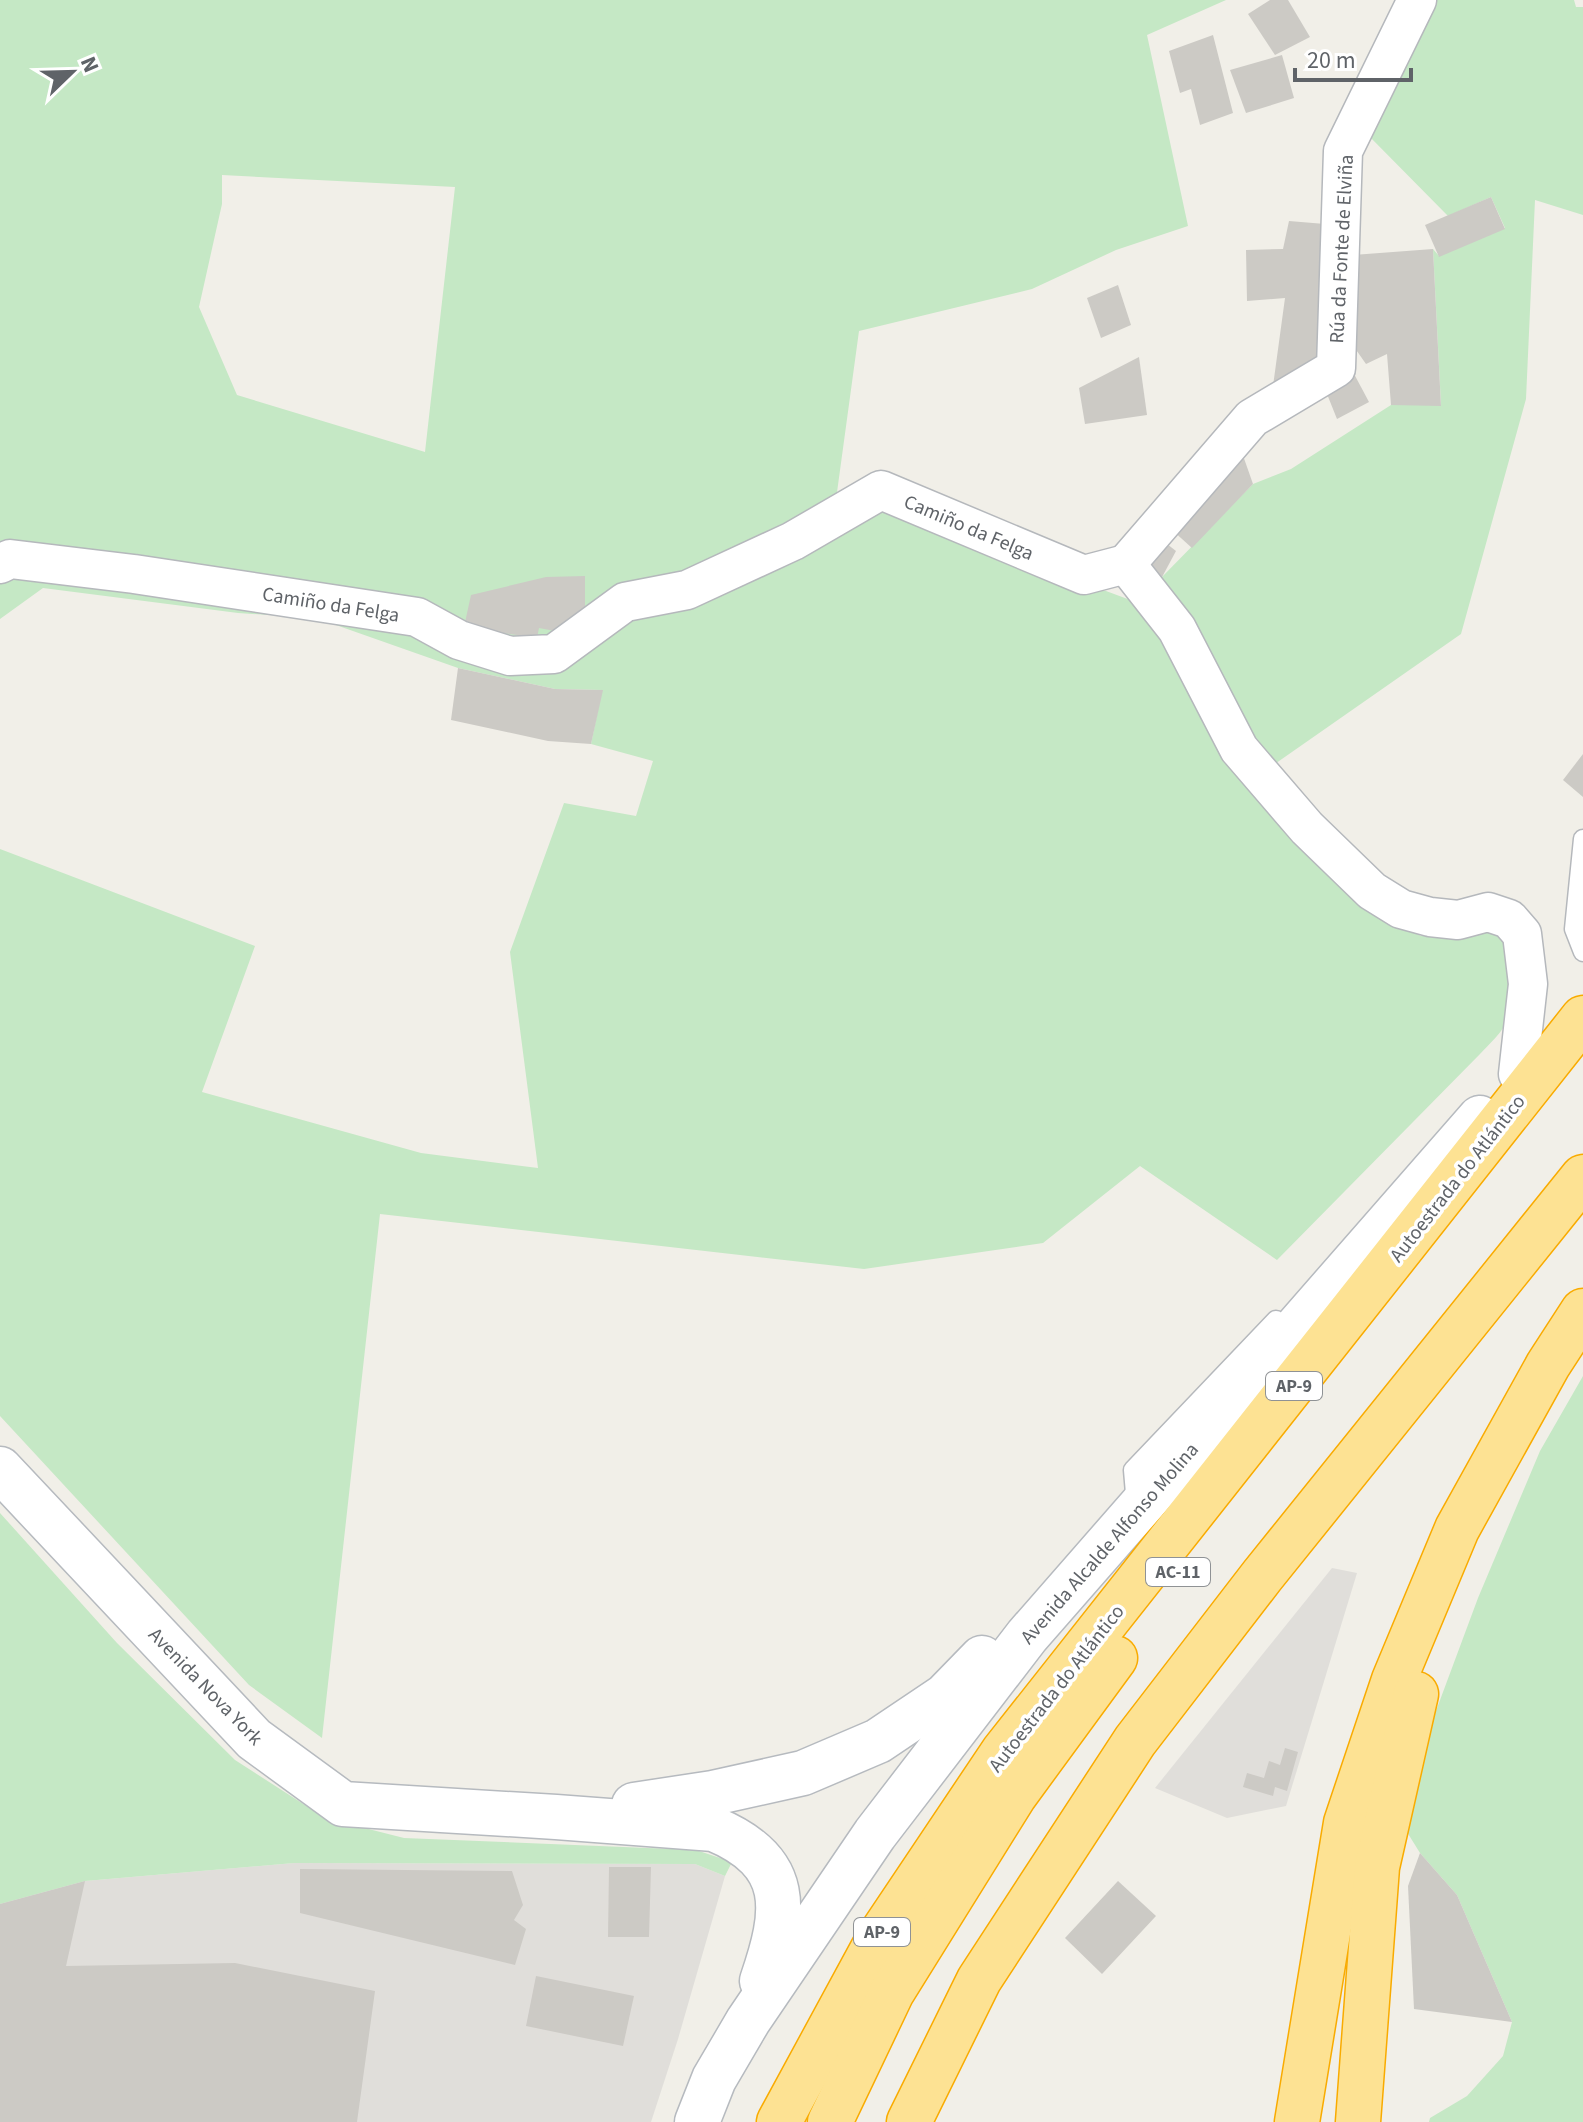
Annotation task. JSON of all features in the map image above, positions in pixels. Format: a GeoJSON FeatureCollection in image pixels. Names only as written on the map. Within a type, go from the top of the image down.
{"type":"FeatureCollection","features":[{"type":"Feature","properties":{"kind":"highway","name":"Autoestrada do Atlántico"},"geometry":{"type":"LineString","coordinates":[[779,2122],[881,1934],[1003,1752],[1583,1018]]}},
{"type":"Feature","properties":{"kind":"highway","name":"AC-11"},"geometry":{"type":"LineString","coordinates":[[830,2122],[892,1992],[1014,1796],[1207,1533],[1583,1062]]}},
{"type":"Feature","properties":{"kind":"highway"},"geometry":{"type":"LineString","coordinates":[[909,2122],[979,1980],[1135,1741],[1262,1576],[1583,1177]]}},
{"type":"Feature","properties":{"kind":"highway"},"geometry":{"type":"LineString","coordinates":[[1297,2122],[1346,1823],[1394,1680],[1457,1529],[1548,1365],[1583,1311]]}},
{"type":"Feature","properties":{"kind":"highway"},"geometry":{"type":"LineString","coordinates":[[1358,2122],[1377,1867],[1402,1749],[1457,1529]]}},
{"type":"Feature","properties":{"kind":"main road","name":"Avenida Alcalde Alfonso Molina"},"geometry":{"type":"LineString","coordinates":[[697,2122],[714,2079],[748,2021],[875,1834],[1027,1636],[1518,1074],[1583,1011]]}},
{"type":"Feature","properties":{"kind":"main road","name":"Avenida Nova York"},"geometry":{"type":"LineString","coordinates":[[0,1469],[254,1739],[343,1804],[556,1817]]}},
{"type":"Feature","properties":{"kind":"main road"},"geometry":{"type":"LineString","coordinates":[[556,1817],[713,1793],[803,1773],[878,1741],[945,1696],[1043,1598],[1081,1551],[1136,1511]]}},
{"type":"Feature","properties":{"kind":"main road"},"geometry":{"type":"LineString","coordinates":[[556,1817],[714,1829],[735,1838],[756,1853],[770,1873],[779,1894],[780,1910],[772,1953],[748,2021]]}},
{"type":"Feature","properties":{"kind":"street","name":"Rúa da Fonte de Elviña"},"geometry":{"type":"LineString","coordinates":[[1126,564],[1252,418],[1336,368],[1343,151],[1417,0]]}},
{"type":"Feature","properties":{"kind":"street","name":"Camiño da Felga"},"geometry":{"type":"LineString","coordinates":[[0,564],[10,559],[118,572],[417,617],[459,640],[510,656],[554,654],[625,602],[687,590],[793,541],[881,490],[1084,575],[1126,564]]}},
{"type":"Feature","properties":{"kind":"street"},"geometry":{"type":"LineString","coordinates":[[1126,564],[1177,629],[1239,749],[1307,828],[1372,891],[1401,909],[1430,917],[1458,920],[1488,912],[1509,919],[1522,934],[1528,984],[1518,1074]]}},
{"type":"Feature","properties":{"kind":"lane"},"geometry":{"type":"LineString","coordinates":[[1583,839],[1574,929],[1583,952]]}},
{"type":"Feature","properties":{"kind":"shaded area"},"geometry":{"type":"Polygon","coordinates":[[[1332,1568],[1357,1573],[1286,1806],[1227,1818],[1155,1788],[1332,1568]]]}},
{"type":"Feature","properties":{"kind":"shaded area"},"geometry":{"type":"Polygon","coordinates":[[[294,1863],[695,1864],[725,1876],[651,2122],[0,2122],[0,1904],[85,1881],[294,1863]]]}},
{"type":"Feature","properties":{"kind":"green space"},"geometry":{"type":"Polygon","coordinates":[[[0,0],[1226,0],[1147,35],[1188,226],[1116,250],[1032,289],[859,331],[832,529],[881,502],[1071,588],[1106,591],[1133,601],[1161,578],[1253,484],[1291,469],[1391,405],[1441,405],[1433,249],[1439,256],[1505,228],[1491,197],[1448,216],[1369,136],[1431,0],[1574,0],[1576,7],[1583,7],[1583,215],[1535,200],[1526,399],[1461,634],[1249,782],[1387,917],[1421,936],[1450,935],[1481,925],[1501,932],[1513,987],[1511,1009],[1503,1029],[1277,1260],[1140,1166],[1043,1243],[864,1269],[380,1214],[322,1738],[249,1685],[0,1416],[0,849],[255,946],[202,1092],[421,1153],[538,1168],[510,952],[564,803],[636,816],[653,761],[591,744],[602,690],[555,689],[458,668],[316,618],[238,613],[43,588],[0,619],[0,0]],[[222,175],[222,204],[199,307],[237,395],[425,452],[455,187],[222,175]]]}},
{"type":"Feature","properties":{"kind":"green space"},"geometry":{"type":"Polygon","coordinates":[[[1583,1376],[1583,2122],[1429,2122],[1430,2118],[1467,2096],[1503,2056],[1512,2022],[1457,1895],[1420,1853],[1402,1824],[1430,1727],[1478,1598],[1540,1451],[1583,1376]]]}},
{"type":"Feature","properties":{"kind":"green space"},"geometry":{"type":"Polygon","coordinates":[[[0,1513],[117,1643],[235,1760],[325,1818],[404,1838],[696,1850],[732,1862],[725,1876],[695,1864],[294,1863],[85,1881],[0,1904],[0,1513]]]}},
{"type":"Feature","properties":{"kind":"building"},"geometry":{"type":"Polygon","coordinates":[[[1270,0],[1288,0],[1310,37],[1275,55],[1248,14],[1270,0]]]}},
{"type":"Feature","properties":{"kind":"building"},"geometry":{"type":"Polygon","coordinates":[[[1213,35],[1233,113],[1200,125],[1191,89],[1180,93],[1169,51],[1213,35]]]}},
{"type":"Feature","properties":{"kind":"building"},"geometry":{"type":"Polygon","coordinates":[[[1282,55],[1294,98],[1246,113],[1230,70],[1282,55]]]}},
{"type":"Feature","properties":{"kind":"building"},"geometry":{"type":"Polygon","coordinates":[[[1491,197],[1505,229],[1439,257],[1425,225],[1491,197]]]}},
{"type":"Feature","properties":{"kind":"building"},"geometry":{"type":"Polygon","coordinates":[[[1289,221],[1325,224],[1325,332],[1316,372],[1273,386],[1285,298],[1247,301],[1246,250],[1283,249],[1289,221]]]}},
{"type":"Feature","properties":{"kind":"building"},"geometry":{"type":"Polygon","coordinates":[[[1433,249],[1441,406],[1391,405],[1387,354],[1366,364],[1352,344],[1353,255],[1433,249]]]}},
{"type":"Feature","properties":{"kind":"building"},"geometry":{"type":"Polygon","coordinates":[[[1118,285],[1131,325],[1101,338],[1087,298],[1118,285]]]}},
{"type":"Feature","properties":{"kind":"building"},"geometry":{"type":"Polygon","coordinates":[[[1139,357],[1147,415],[1085,424],[1079,388],[1139,357]]]}},
{"type":"Feature","properties":{"kind":"building"},"geometry":{"type":"Polygon","coordinates":[[[1353,372],[1369,402],[1337,419],[1325,389],[1353,372]]]}},
{"type":"Feature","properties":{"kind":"building"},"geometry":{"type":"Polygon","coordinates":[[[1240,447],[1253,484],[1192,548],[1171,529],[1240,447]]]}},
{"type":"Feature","properties":{"kind":"building"},"geometry":{"type":"Polygon","coordinates":[[[1158,537],[1176,551],[1161,579],[1143,553],[1158,537]]]}},
{"type":"Feature","properties":{"kind":"building"},"geometry":{"type":"Polygon","coordinates":[[[585,576],[585,614],[555,631],[539,628],[537,638],[464,627],[471,595],[546,577],[585,576]]]}},
{"type":"Feature","properties":{"kind":"building"},"geometry":{"type":"Polygon","coordinates":[[[458,668],[555,689],[603,690],[591,744],[548,741],[451,720],[458,668]]]}},
{"type":"Feature","properties":{"kind":"building"},"geometry":{"type":"Polygon","coordinates":[[[1583,754],[1583,797],[1563,780],[1583,754]]]}},
{"type":"Feature","properties":{"kind":"building"},"geometry":{"type":"Polygon","coordinates":[[[1285,1748],[1298,1752],[1287,1791],[1275,1787],[1273,1796],[1243,1787],[1247,1773],[1264,1778],[1269,1761],[1280,1765],[1285,1748]]]}},
{"type":"Feature","properties":{"kind":"building"},"geometry":{"type":"Polygon","coordinates":[[[1420,1853],[1457,1895],[1512,2022],[1414,2009],[1408,1886],[1420,1853]]]}},
{"type":"Feature","properties":{"kind":"building"},"geometry":{"type":"Polygon","coordinates":[[[609,1867],[651,1867],[649,1937],[608,1937],[609,1867]]]}},
{"type":"Feature","properties":{"kind":"building"},"geometry":{"type":"Polygon","coordinates":[[[300,1869],[512,1871],[523,1905],[514,1920],[526,1929],[515,1965],[300,1913],[300,1869]]]}},
{"type":"Feature","properties":{"kind":"building"},"geometry":{"type":"Polygon","coordinates":[[[85,1881],[66,1966],[235,1963],[375,1991],[357,2122],[0,2122],[0,1904],[85,1881]]]}},
{"type":"Feature","properties":{"kind":"building"},"geometry":{"type":"Polygon","coordinates":[[[1118,1881],[1156,1916],[1102,1974],[1065,1938],[1118,1881]]]}},
{"type":"Feature","properties":{"kind":"building"},"geometry":{"type":"Polygon","coordinates":[[[536,1976],[634,1996],[623,2046],[526,2026],[536,1976]]]}}]}
